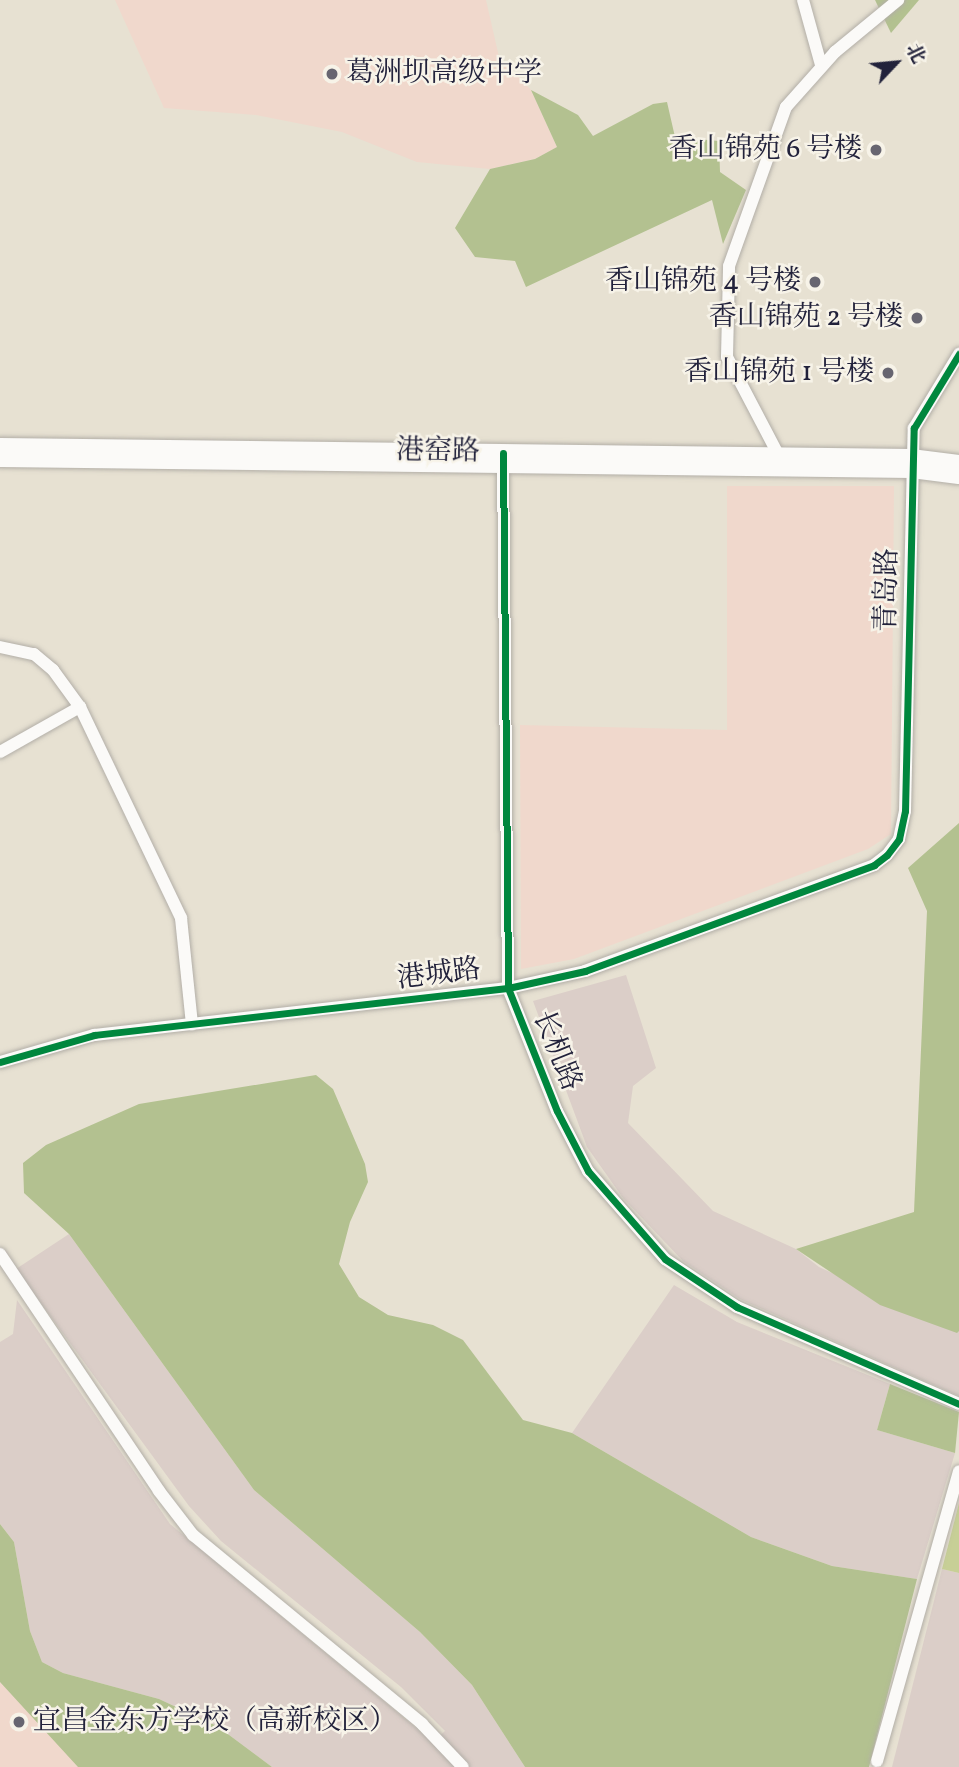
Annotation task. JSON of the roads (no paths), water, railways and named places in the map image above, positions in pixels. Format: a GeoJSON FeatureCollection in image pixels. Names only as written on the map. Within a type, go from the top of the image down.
{"type":"FeatureCollection","features":[{"type":"Feature","properties":{"kind":"main road","name":"港窑路"},"geometry":{"type":"LineString","coordinates":[[0,446],[503,459],[959,463]]}},
{"type":"Feature","properties":{"kind":"main road","name":"港窑路"},"geometry":{"type":"LineString","coordinates":[[0,459],[779,456],[912,464],[959,476]]}},
{"type":"Feature","properties":{"kind":"street"},"geometry":{"type":"LineString","coordinates":[[803,0],[821,65]]}},
{"type":"Feature","properties":{"kind":"street"},"geometry":{"type":"LineString","coordinates":[[779,456],[727,357],[725,301],[729,266],[786,107],[821,65],[898,0]]}},
{"type":"Feature","properties":{"kind":"street","name":"青岛路"},"geometry":{"type":"LineString","coordinates":[[899,839],[905,811],[914,428],[959,354]]}},
{"type":"Feature","properties":{"kind":"street","name":"长机路"},"geometry":{"type":"LineString","coordinates":[[503,459],[508,988],[557,1111],[588,1171],[665,1259],[737,1307],[959,1404]]}},
{"type":"Feature","properties":{"kind":"street"},"geometry":{"type":"LineString","coordinates":[[0,647],[34,654],[53,670],[80,707],[181,918],[192,1024]]}},
{"type":"Feature","properties":{"kind":"street"},"geometry":{"type":"LineString","coordinates":[[0,752],[80,707]]}},
{"type":"Feature","properties":{"kind":"street","name":"港城路"},"geometry":{"type":"LineString","coordinates":[[0,1062],[94,1035],[508,988],[585,971],[683,938],[874,865],[899,839]]}},
{"type":"Feature","properties":{"kind":"street"},"geometry":{"type":"LineString","coordinates":[[0,1254],[159,1491],[193,1535],[422,1724],[463,1767]]}},
{"type":"Feature","properties":{"kind":"street"},"geometry":{"type":"LineString","coordinates":[[877,1761],[959,1471]]}},
{"type":"Feature","properties":{"kind":"place","name":"葛洲坝高级中学"},"geometry":{"type":"Point","coordinates":[332,74]}},
{"type":"Feature","properties":{"kind":"place","name":"香山锦苑 6 号楼"},"geometry":{"type":"Point","coordinates":[876,150]}},
{"type":"Feature","properties":{"kind":"place","name":"香山锦苑 4 号楼"},"geometry":{"type":"Point","coordinates":[815,282]}},
{"type":"Feature","properties":{"kind":"place","name":"香山锦苑 2 号楼"},"geometry":{"type":"Point","coordinates":[917,318]}},
{"type":"Feature","properties":{"kind":"place","name":"香山锦苑 1 号楼"},"geometry":{"type":"Point","coordinates":[888,373]}},
{"type":"Feature","properties":{"kind":"place","name":"宜昌金东方学校（高新校区）"},"geometry":{"type":"Point","coordinates":[19,1722]}}]}
